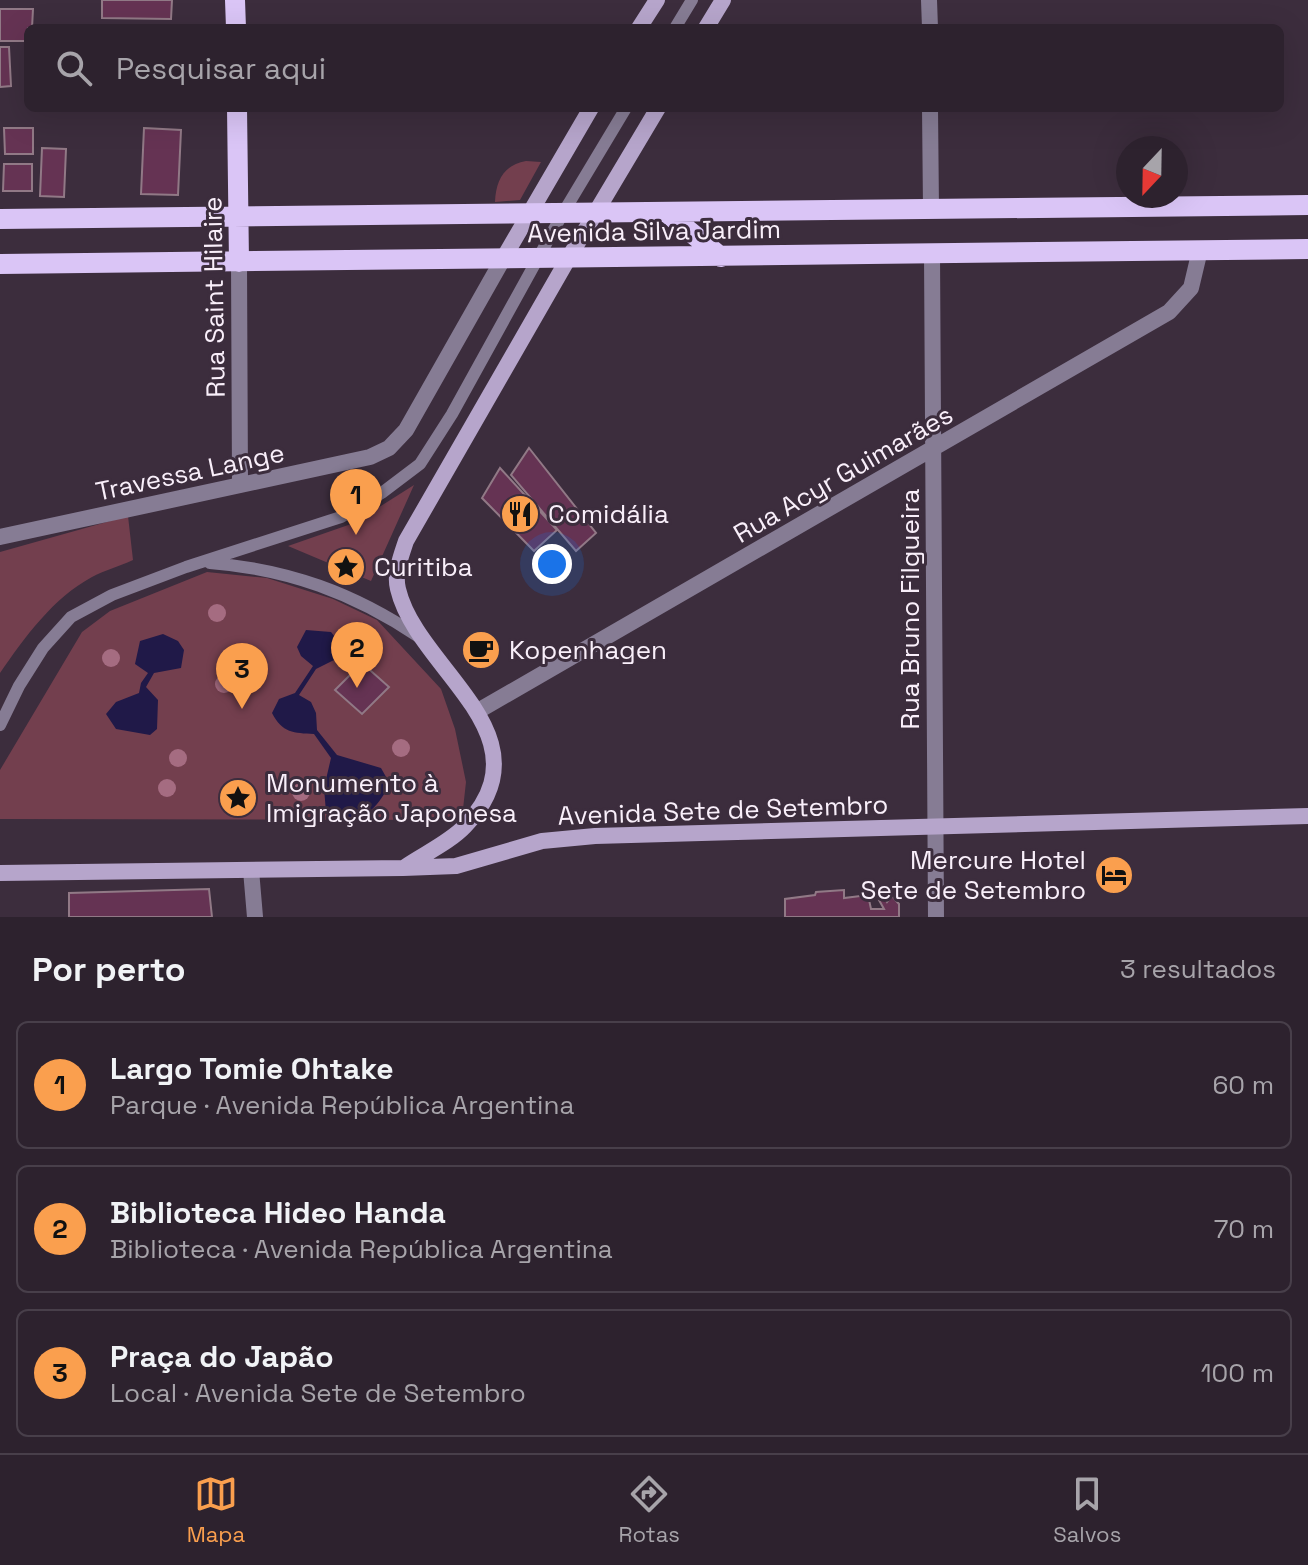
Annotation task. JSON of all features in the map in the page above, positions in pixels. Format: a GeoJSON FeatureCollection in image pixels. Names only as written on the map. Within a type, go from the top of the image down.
{"type":"FeatureCollection","features":[{"type":"Feature","properties":{"kind":"main road"},"geometry":{"type":"LineString","coordinates":[[235,0],[236,24]]}},
{"type":"Feature","properties":{"kind":"main road"},"geometry":{"type":"LineString","coordinates":[[642,24],[657,0]]}},
{"type":"Feature","properties":{"kind":"main road"},"geometry":{"type":"LineString","coordinates":[[708,24],[723,0]]}},
{"type":"Feature","properties":{"kind":"main road","name":"Rua Saint Hilaire"},"geometry":{"type":"LineString","coordinates":[[237,112],[239,262]]}},
{"type":"Feature","properties":{"kind":"main road"},"geometry":{"type":"LineString","coordinates":[[503,259],[589,112]]}},
{"type":"Feature","properties":{"kind":"main road"},"geometry":{"type":"LineString","coordinates":[[403,868],[464,827],[483,804],[493,761],[489,735],[478,711],[419,637],[397,587],[399,564],[406,541],[594,213],[656,112]]}},
{"type":"Feature","properties":{"kind":"main road","name":"Avenida Silva Jardim"},"geometry":{"type":"LineString","coordinates":[[0,219],[1308,205]]}},
{"type":"Feature","properties":{"kind":"main road"},"geometry":{"type":"LineString","coordinates":[[666,212],[721,257]]}},
{"type":"Feature","properties":{"kind":"main road","name":"Avenida Silva Jardim"},"geometry":{"type":"LineString","coordinates":[[0,264],[1308,249]]}},
{"type":"Feature","properties":{"kind":"main road","name":"Avenida Sete de Setembro"},"geometry":{"type":"LineString","coordinates":[[0,873],[456,866],[542,841],[595,836],[1308,816]]}},
{"type":"Feature","properties":{"kind":"street"},"geometry":{"type":"LineString","coordinates":[[929,0],[930,24]]}},
{"type":"Feature","properties":{"kind":"street"},"geometry":{"type":"LineString","coordinates":[[930,112],[931,209]]}},
{"type":"Feature","properties":{"kind":"street","name":"Rua Acyr Guimarães"},"geometry":{"type":"LineString","coordinates":[[478,711],[1169,312],[1191,288],[1200,250]]}},
{"type":"Feature","properties":{"kind":"street","name":"Rua Bruno Filgueira"},"geometry":{"type":"LineString","coordinates":[[932,254],[936,917]]}},
{"type":"Feature","properties":{"kind":"street","name":"Travessa Lange"},"geometry":{"type":"LineString","coordinates":[[0,537],[370,457],[389,448],[406,430],[503,259]]}},
{"type":"Feature","properties":{"kind":"street","name":"Rua Saint Hilaire"},"geometry":{"type":"LineString","coordinates":[[239,262],[240,485]]}},
{"type":"Feature","properties":{"kind":"street"},"geometry":{"type":"LineString","coordinates":[[251,870],[255,917]]}},
{"type":"Feature","properties":{"kind":"lane"},"geometry":{"type":"LineString","coordinates":[[677,24],[692,0]]}},
{"type":"Feature","properties":{"kind":"lane"},"geometry":{"type":"LineString","coordinates":[[0,725],[19,686],[43,648],[71,617],[112,595],[341,517],[383,492],[420,464],[452,414],[563,213],[624,112]]}},
{"type":"Feature","properties":{"kind":"lane"},"geometry":{"type":"LineString","coordinates":[[203,562],[281,572],[323,586],[383,612],[419,637]]}},
{"type":"Feature","properties":{"kind":"shaded area"},"geometry":{"type":"Polygon","coordinates":[[[526,161],[541,162],[520,200],[495,202],[503,175],[512,166],[526,161]]]}},
{"type":"Feature","properties":{"kind":"shaded area"},"geometry":{"type":"Polygon","coordinates":[[[414,485],[371,581],[288,546],[354,523],[414,485]]]}},
{"type":"Feature","properties":{"kind":"shaded area"},"geometry":{"type":"Polygon","coordinates":[[[128,516],[133,560],[92,577],[52,607],[0,673],[0,552],[128,516]]]}},
{"type":"Feature","properties":{"kind":"shaded area"},"geometry":{"type":"Polygon","coordinates":[[[207,572],[267,578],[333,599],[377,620],[441,689],[455,729],[466,782],[463,809],[443,820],[0,819],[0,770],[82,632],[110,611],[207,572]]]}},
{"type":"Feature","properties":{"kind":"shaded area"},"geometry":{"type":"Polygon","coordinates":[[[306,630],[331,632],[341,645],[340,657],[316,669],[299,695],[311,702],[316,713],[317,730],[337,755],[381,768],[390,784],[372,810],[357,817],[326,812],[324,788],[331,758],[314,734],[289,731],[280,725],[272,713],[279,699],[295,693],[313,666],[301,656],[297,647],[306,630]]]}},
{"type":"Feature","properties":{"kind":"shaded area"},"geometry":{"type":"Polygon","coordinates":[[[163,634],[178,641],[184,650],[181,668],[154,673],[146,687],[158,700],[157,729],[150,735],[116,729],[106,714],[116,702],[139,693],[148,673],[135,664],[140,641],[163,634]]]}},
{"type":"Feature","properties":{"kind":"building"},"geometry":{"type":"Polygon","coordinates":[[[102,0],[172,0],[171,19],[102,18],[102,0]]]}},
{"type":"Feature","properties":{"kind":"building"},"geometry":{"type":"Polygon","coordinates":[[[0,9],[33,9],[32,24],[24,24],[24,41],[0,41],[0,9]]]}},
{"type":"Feature","properties":{"kind":"building"},"geometry":{"type":"Polygon","coordinates":[[[0,47],[9,47],[11,86],[0,87],[0,47]]]}},
{"type":"Feature","properties":{"kind":"building"},"geometry":{"type":"Polygon","coordinates":[[[4,128],[33,128],[33,154],[5,154],[4,128]]]}},
{"type":"Feature","properties":{"kind":"building"},"geometry":{"type":"Polygon","coordinates":[[[144,128],[181,130],[178,195],[141,194],[144,128]]]}},
{"type":"Feature","properties":{"kind":"building"},"geometry":{"type":"Polygon","coordinates":[[[42,148],[66,149],[64,197],[40,196],[42,148]]]}},
{"type":"Feature","properties":{"kind":"building"},"geometry":{"type":"Polygon","coordinates":[[[4,164],[32,164],[32,191],[3,191],[4,164]]]}},
{"type":"Feature","properties":{"kind":"building"},"geometry":{"type":"Polygon","coordinates":[[[529,448],[596,533],[576,551],[511,475],[529,448]]]}},
{"type":"Feature","properties":{"kind":"building","name":"Comidália"},"geometry":{"type":"Polygon","coordinates":[[[500,468],[557,530],[534,551],[482,498],[500,468]]]}},
{"type":"Feature","properties":{"kind":"building"},"geometry":{"type":"Polygon","coordinates":[[[362,663],[389,687],[362,714],[335,690],[362,663]]]}},
{"type":"Feature","properties":{"kind":"building"},"geometry":{"type":"Polygon","coordinates":[[[209,889],[212,917],[69,917],[69,893],[209,889]]]}},
{"type":"Feature","properties":{"kind":"building"},"geometry":{"type":"Polygon","coordinates":[[[844,890],[844,898],[868,895],[871,909],[884,909],[879,900],[884,897],[887,902],[892,896],[899,904],[899,917],[785,917],[785,899],[844,890]]]}},
{"type":"Feature","properties":{"kind":"place","name":"Comidália"},"geometry":{"type":"Point","coordinates":[520,514]}},
{"type":"Feature","properties":{"kind":"place","name":"Largo Tomie Ohtake"},"geometry":{"type":"Point","coordinates":[356,535]}},
{"type":"Feature","properties":{"kind":"place","name":"Curitiba"},"geometry":{"type":"Point","coordinates":[346,567]}},
{"type":"Feature","properties":{"kind":"place","name":"Kopenhagen"},"geometry":{"type":"Point","coordinates":[481,650]}},
{"type":"Feature","properties":{"kind":"place","name":"Biblioteca Hideo Handa"},"geometry":{"type":"Point","coordinates":[357,688]}},
{"type":"Feature","properties":{"kind":"place","name":"Praça do Japão"},"geometry":{"type":"Point","coordinates":[242,709]}},
{"type":"Feature","properties":{"kind":"place","name":"Monumento à Imigração Japonesa"},"geometry":{"type":"Point","coordinates":[238,798]}},
{"type":"Feature","properties":{"kind":"place","name":"Mercure Hotel Sete de Setembro"},"geometry":{"type":"Point","coordinates":[1114,875]}}]}
